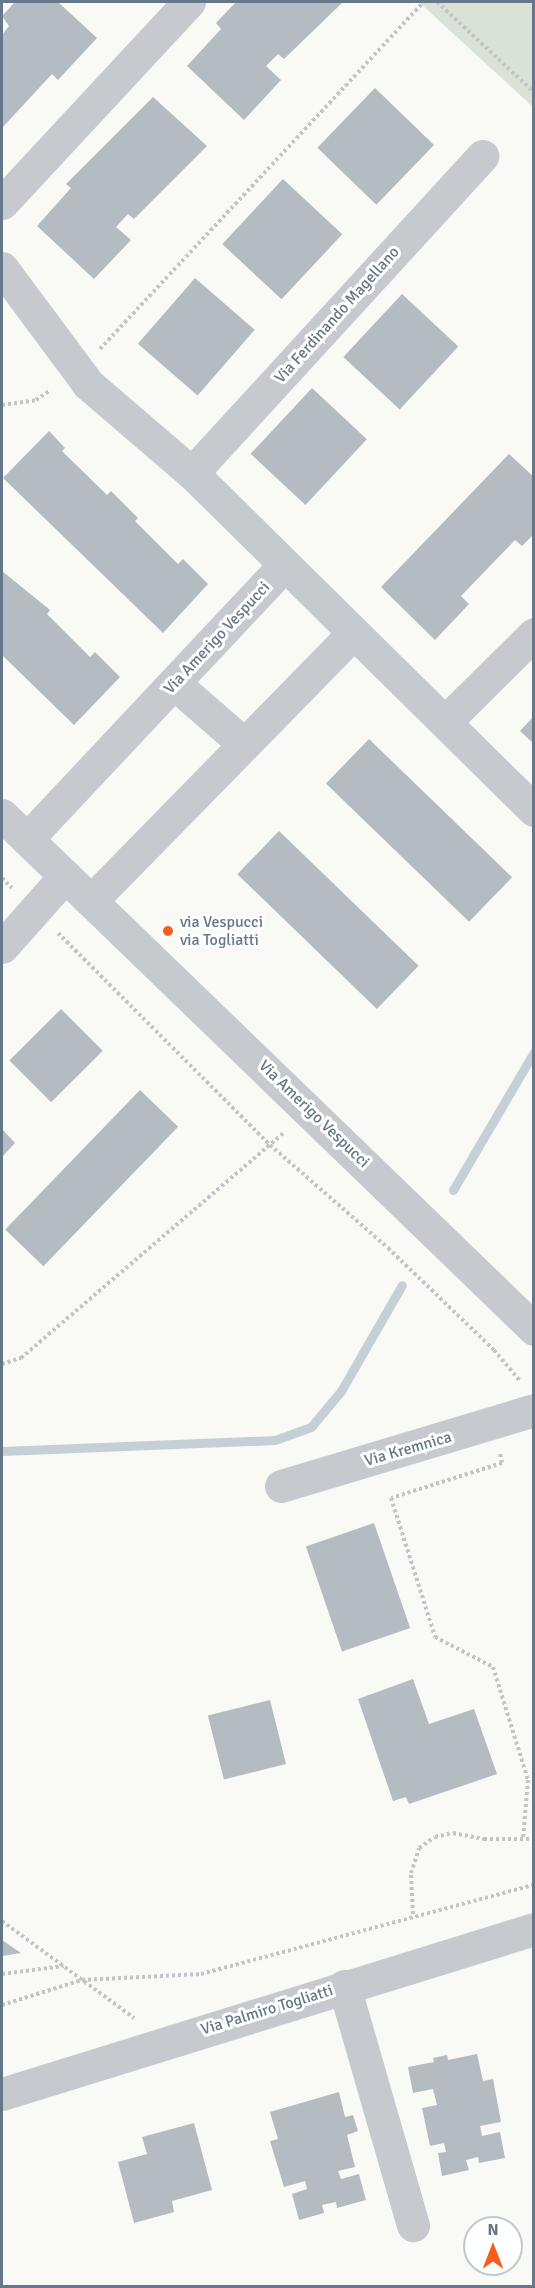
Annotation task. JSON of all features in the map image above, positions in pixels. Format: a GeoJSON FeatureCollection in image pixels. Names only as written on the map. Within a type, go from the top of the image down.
{"type":"FeatureCollection","features":[{"type":"Feature","properties":{"kind":"street"},"geometry":{"type":"LineString","coordinates":[[2,203],[189,2]]}},
{"type":"Feature","properties":{"kind":"street","name":"Via Ferdinando Magellano"},"geometry":{"type":"LineString","coordinates":[[192,473],[482,156]]}},
{"type":"Feature","properties":{"kind":"street"},"geometry":{"type":"LineString","coordinates":[[2,268],[88,384],[192,473],[283,566],[447,720],[534,810]]}},
{"type":"Feature","properties":{"kind":"street","name":"Via Amerigo Vespucci"},"geometry":{"type":"LineString","coordinates":[[27,838],[175,684],[283,566]]}},
{"type":"Feature","properties":{"kind":"street"},"geometry":{"type":"LineString","coordinates":[[92,901],[353,633]]}},
{"type":"Feature","properties":{"kind":"street"},"geometry":{"type":"LineString","coordinates":[[447,720],[534,634]]}},
{"type":"Feature","properties":{"kind":"street"},"geometry":{"type":"LineString","coordinates":[[175,684],[244,744]]}},
{"type":"Feature","properties":{"kind":"street","name":"Via Amerigo Vespucci"},"geometry":{"type":"LineString","coordinates":[[2,815],[311,1110],[534,1329]]}},
{"type":"Feature","properties":{"kind":"street"},"geometry":{"type":"LineString","coordinates":[[2,947],[36,911],[64,876]]}},
{"type":"Feature","properties":{"kind":"street","name":"Via Kremnica"},"geometry":{"type":"LineString","coordinates":[[281,1486],[491,1425],[531,1400]]}},
{"type":"Feature","properties":{"kind":"street","name":"Via Palmiro Togliatti"},"geometry":{"type":"LineString","coordinates":[[2,2094],[344,1986],[534,1929]]}},
{"type":"Feature","properties":{"kind":"street"},"geometry":{"type":"LineString","coordinates":[[344,1986],[412,2225]]}},
{"type":"Feature","properties":{"kind":"path"},"geometry":{"type":"LineString","coordinates":[[2,405],[36,400],[79,372],[424,2]]}},
{"type":"Feature","properties":{"kind":"path"},"geometry":{"type":"LineString","coordinates":[[437,2],[534,92]]}},
{"type":"Feature","properties":{"kind":"path"},"geometry":{"type":"LineString","coordinates":[[2,878],[270,1145],[388,1248],[494,1350],[531,1400]]}},
{"type":"Feature","properties":{"kind":"path"},"geometry":{"type":"LineString","coordinates":[[2,1364],[21,1358],[311,1110]]}},
{"type":"Feature","properties":{"kind":"path"},"geometry":{"type":"LineString","coordinates":[[491,1425],[502,1463],[391,1498],[435,1637],[492,1667],[528,1780],[523,1840]]}},
{"type":"Feature","properties":{"kind":"path"},"geometry":{"type":"LineString","coordinates":[[413,1914],[411,1873],[419,1848],[435,1837],[453,1833],[523,1840],[534,1839]]}},
{"type":"Feature","properties":{"kind":"path"},"geometry":{"type":"LineString","coordinates":[[2,2005],[82,1980],[201,1974],[295,1951],[413,1914],[534,1885]]}},
{"type":"Feature","properties":{"kind":"path"},"geometry":{"type":"LineString","coordinates":[[2,1921],[166,2042]]}},
{"type":"Feature","properties":{"kind":"path"},"geometry":{"type":"LineString","coordinates":[[2,1974],[64,1966]]}},
{"type":"Feature","properties":{"kind":"shaded area"},"geometry":{"type":"Polygon","coordinates":[[[419,2],[533,2],[533,107],[422,5],[419,2]]]}},
{"type":"Feature","properties":{"kind":"building"},"geometry":{"type":"Polygon","coordinates":[[[15,2],[58,2],[97,38],[58,80],[52,74],[2,128],[2,35],[9,26],[2,16],[15,2]]]}},
{"type":"Feature","properties":{"kind":"building"},"geometry":{"type":"Polygon","coordinates":[[[236,2],[343,2],[284,59],[278,54],[266,66],[281,80],[244,120],[187,66],[221,29],[216,23],[236,2]]]}},
{"type":"Feature","properties":{"kind":"building"},"geometry":{"type":"Polygon","coordinates":[[[375,88],[434,145],[376,205],[317,148],[375,88]]]}},
{"type":"Feature","properties":{"kind":"building"},"geometry":{"type":"Polygon","coordinates":[[[153,97],[207,146],[134,219],[128,214],[116,227],[131,240],[94,279],[37,226],[71,188],[66,184],[153,97]]]}},
{"type":"Feature","properties":{"kind":"building"},"geometry":{"type":"Polygon","coordinates":[[[283,179],[342,234],[282,299],[222,244],[283,179]]]}},
{"type":"Feature","properties":{"kind":"building"},"geometry":{"type":"Polygon","coordinates":[[[195,278],[255,330],[198,395],[138,344],[195,278]]]}},
{"type":"Feature","properties":{"kind":"building"},"geometry":{"type":"Polygon","coordinates":[[[402,294],[458,347],[400,409],[343,357],[402,294]]]}},
{"type":"Feature","properties":{"kind":"building"},"geometry":{"type":"Polygon","coordinates":[[[312,388],[367,439],[305,505],[251,454],[312,388]]]}},
{"type":"Feature","properties":{"kind":"building"},"geometry":{"type":"Polygon","coordinates":[[[49,431],[65,448],[62,451],[107,495],[111,491],[138,518],[135,521],[178,564],[183,559],[208,584],[163,633],[3,478],[49,431]]]}},
{"type":"Feature","properties":{"kind":"building"},"geometry":{"type":"Polygon","coordinates":[[[509,454],[534,477],[534,534],[522,546],[515,540],[461,596],[469,604],[435,640],[381,587],[509,454]]]}},
{"type":"Feature","properties":{"kind":"building"},"geometry":{"type":"Polygon","coordinates":[[[2,571],[50,610],[47,614],[90,657],[95,652],[120,677],[74,725],[2,655],[2,571]]]}},
{"type":"Feature","properties":{"kind":"building"},"geometry":{"type":"Polygon","coordinates":[[[534,716],[534,744],[520,731],[534,716]]]}},
{"type":"Feature","properties":{"kind":"building"},"geometry":{"type":"Polygon","coordinates":[[[369,739],[512,877],[469,922],[326,784],[369,739]]]}},
{"type":"Feature","properties":{"kind":"building"},"geometry":{"type":"Polygon","coordinates":[[[279,831],[419,966],[377,1009],[237,874],[279,831]]]}},
{"type":"Feature","properties":{"kind":"building"},"geometry":{"type":"Polygon","coordinates":[[[61,1009],[103,1051],[51,1102],[9,1061],[61,1009]]]}},
{"type":"Feature","properties":{"kind":"building"},"geometry":{"type":"Polygon","coordinates":[[[140,1090],[178,1127],[43,1266],[5,1230],[140,1090]]]}},
{"type":"Feature","properties":{"kind":"building"},"geometry":{"type":"Polygon","coordinates":[[[2,1129],[15,1143],[2,1157],[2,1129]]]}},
{"type":"Feature","properties":{"kind":"building"},"geometry":{"type":"Polygon","coordinates":[[[374,1523],[410,1628],[342,1651],[306,1546],[374,1523]]]}},
{"type":"Feature","properties":{"kind":"building"},"geometry":{"type":"Polygon","coordinates":[[[413,1679],[429,1724],[474,1709],[497,1774],[409,1804],[406,1797],[393,1801],[358,1699],[413,1679]]]}},
{"type":"Feature","properties":{"kind":"building"},"geometry":{"type":"Polygon","coordinates":[[[270,1700],[286,1764],[224,1780],[208,1715],[270,1700]]]}},
{"type":"Feature","properties":{"kind":"building"},"geometry":{"type":"Polygon","coordinates":[[[2,1940],[21,1953],[2,1956],[2,1940]]]}},
{"type":"Feature","properties":{"kind":"building"},"geometry":{"type":"Polygon","coordinates":[[[477,2054],[483,2081],[493,2079],[501,2122],[480,2126],[482,2136],[500,2132],[505,2158],[479,2163],[478,2157],[466,2160],[469,2170],[442,2176],[438,2153],[446,2152],[444,2143],[430,2146],[422,2108],[437,2105],[433,2089],[413,2093],[408,2067],[434,2062],[433,2058],[447,2055],[448,2060],[477,2054]]]}},
{"type":"Feature","properties":{"kind":"building"},"geometry":{"type":"Polygon","coordinates":[[[339,2092],[345,2117],[353,2115],[358,2131],[347,2135],[355,2167],[338,2171],[341,2179],[359,2174],[366,2200],[337,2208],[336,2202],[322,2205],[324,2213],[299,2220],[292,2194],[307,2189],[305,2181],[284,2187],[270,2141],[278,2139],[270,2112],[339,2092]]]}},
{"type":"Feature","properties":{"kind":"building"},"geometry":{"type":"Polygon","coordinates":[[[194,2123],[212,2190],[172,2201],[174,2212],[134,2223],[118,2162],[147,2154],[142,2137],[194,2123]]]}},
{"type":"Feature","properties":{"kind":"waterway"},"geometry":{"type":"LineString","coordinates":[[453,1190],[534,1052]]}},
{"type":"Feature","properties":{"kind":"waterway"},"geometry":{"type":"LineString","coordinates":[[2,1451],[275,1440],[311,1427],[341,1391],[402,1285]]}},
{"type":"Feature","properties":{"kind":"place","name":"via Vespucci via Togliatti"},"geometry":{"type":"Point","coordinates":[168,931]}}]}
